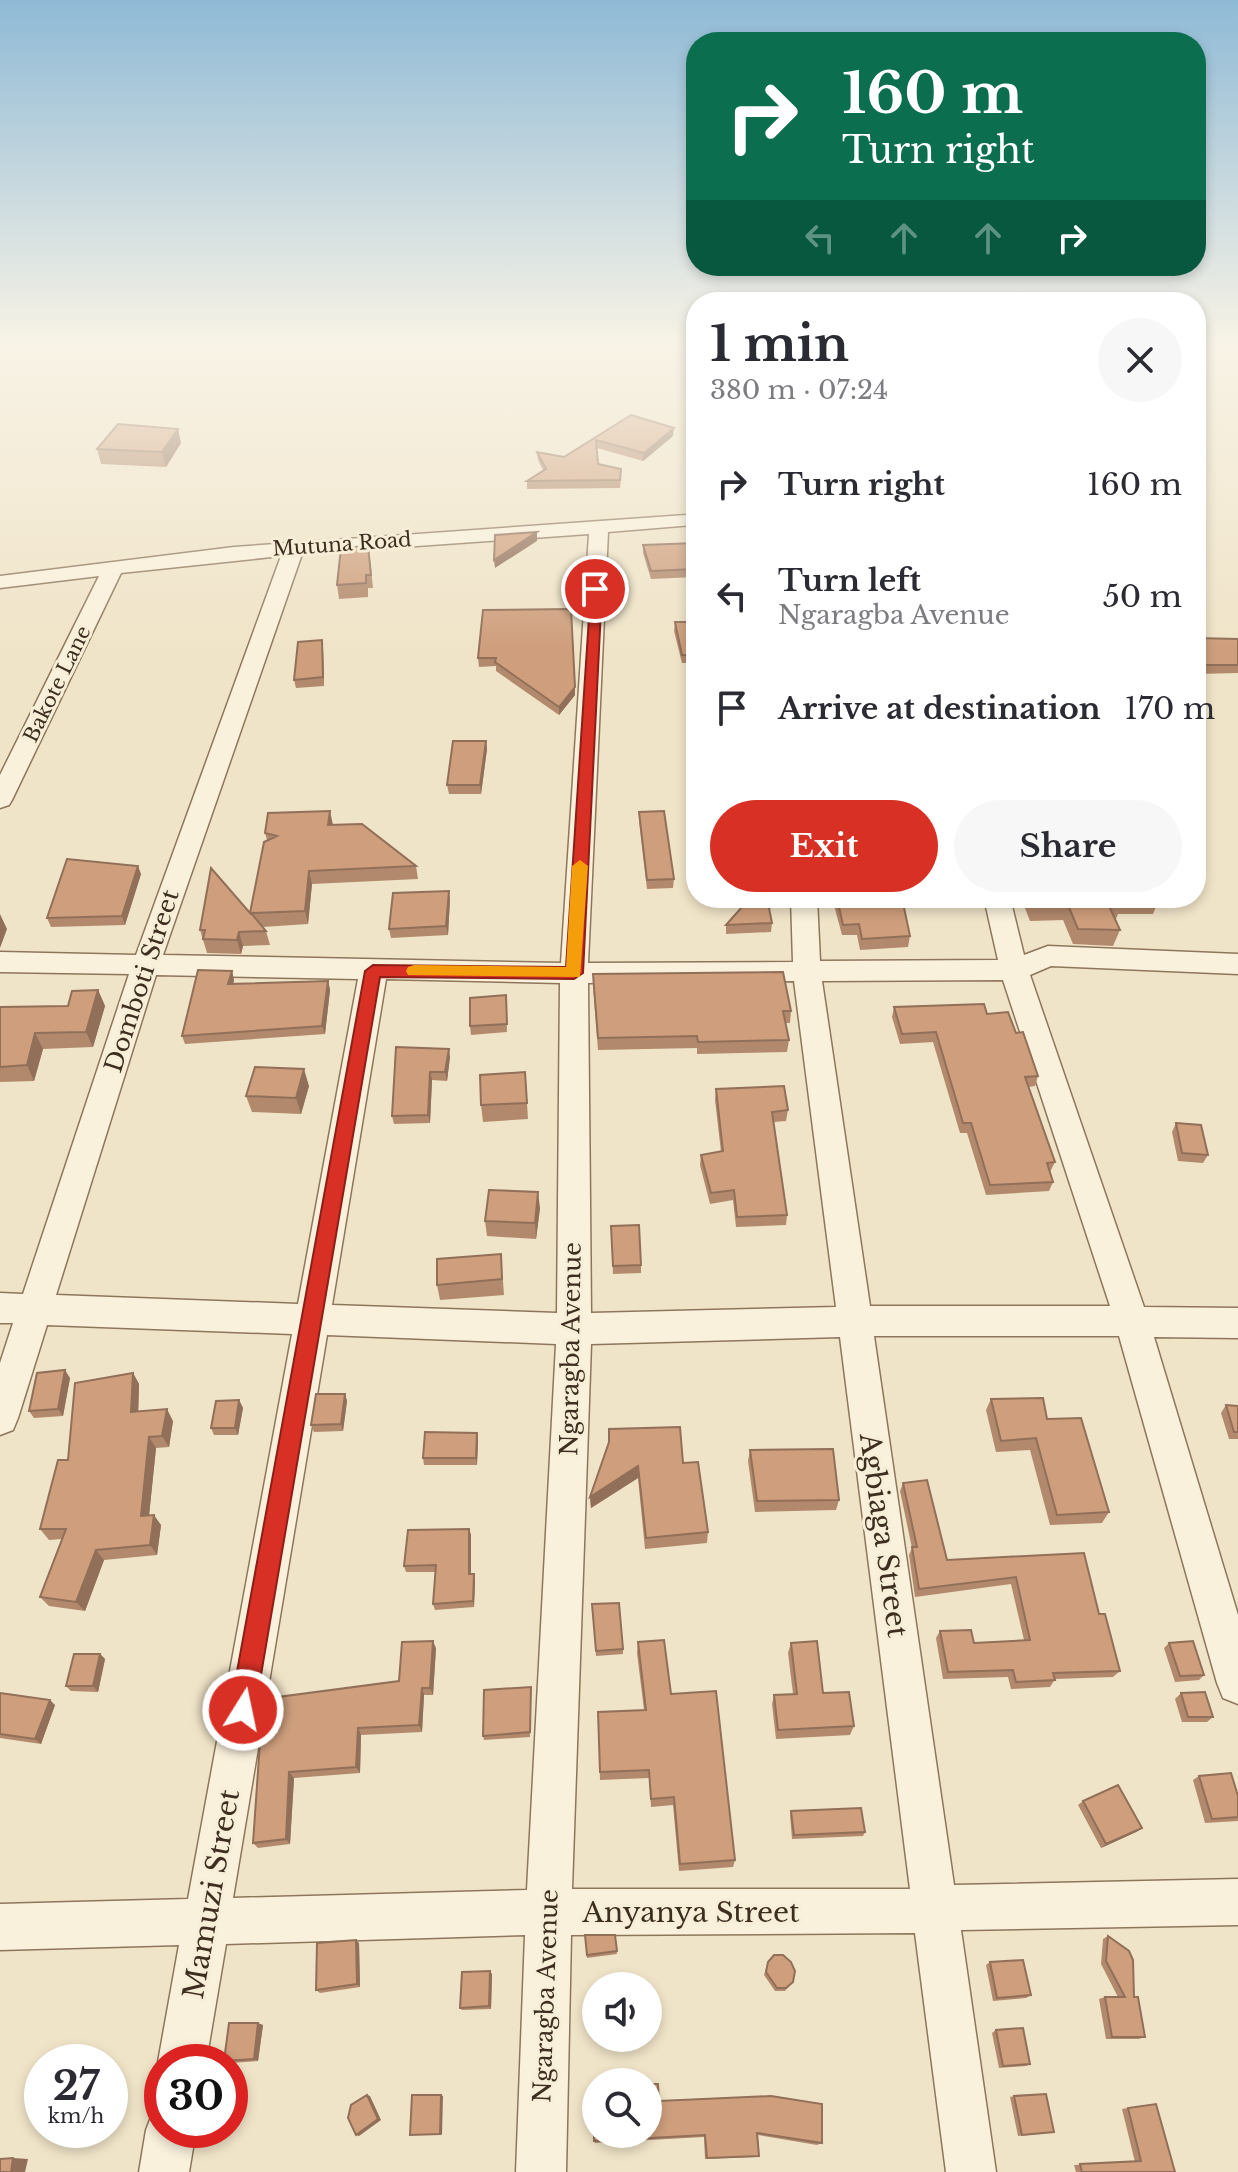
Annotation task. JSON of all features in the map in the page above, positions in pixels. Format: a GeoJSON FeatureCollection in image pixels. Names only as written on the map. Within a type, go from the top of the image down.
{"type":"FeatureCollection","features":[{"type":"Feature","properties":{"kind":"street","name":"Mutuna Road"},"geometry":{"type":"LineString","coordinates":[[0,582],[294,548],[686,521]]}},
{"type":"Feature","properties":{"kind":"street","name":"Ngaragba Avenue"},"geometry":{"type":"LineString","coordinates":[[541,2172],[541,2097],[574,1329],[574,973],[599,526]]}},
{"type":"Feature","properties":{"kind":"street","name":"Domboti Street"},"geometry":{"type":"LineString","coordinates":[[0,1418],[146,964],[294,548]]}},
{"type":"Feature","properties":{"kind":"street","name":"Bakote Lane"},"geometry":{"type":"LineString","coordinates":[[0,800],[113,568]]}},
{"type":"Feature","properties":{"kind":"street","name":"Agbiaga Street"},"geometry":{"type":"LineString","coordinates":[[804,908],[807,971],[971,2172]]}},
{"type":"Feature","properties":{"kind":"street"},"geometry":{"type":"LineString","coordinates":[[999,908],[1014,970],[1132,1322],[1238,1683]]}},
{"type":"Feature","properties":{"kind":"street"},"geometry":{"type":"LineString","coordinates":[[0,962],[574,973],[1014,970],[1048,956],[1238,964]]}},
{"type":"Feature","properties":{"kind":"street","name":"Mamuzi Street"},"geometry":{"type":"LineString","coordinates":[[185,2044],[373,971]]}},
{"type":"Feature","properties":{"kind":"street"},"geometry":{"type":"LineString","coordinates":[[0,1308],[574,1329],[955,1319],[1238,1323]]}},
{"type":"Feature","properties":{"kind":"street","name":"Anyanya Street"},"geometry":{"type":"LineString","coordinates":[[0,1927],[549,1912],[906,1912],[934,1908],[1238,1902]]}},
{"type":"Feature","properties":{"kind":"street"},"geometry":{"type":"LineString","coordinates":[[164,2172],[168,2148]]}},
{"type":"Feature","properties":{"kind":"building"},"geometry":{"type":"Polygon","coordinates":[[[101,444],[167,444],[162,452],[97,449],[101,444]]]}},
{"type":"Feature","properties":{"kind":"building"},"geometry":{"type":"Polygon","coordinates":[[[584,444],[596,444],[598,464],[621,469],[620,480],[527,481],[546,469],[537,452],[564,457],[584,444]]]}},
{"type":"Feature","properties":{"kind":"building"},"geometry":{"type":"Polygon","coordinates":[[[612,444],[654,444],[644,453],[612,444]]]}},
{"type":"Feature","properties":{"kind":"building"},"geometry":{"type":"Polygon","coordinates":[[[537,532],[494,560],[495,535],[537,532]]]}},
{"type":"Feature","properties":{"kind":"building"},"geometry":{"type":"Polygon","coordinates":[[[686,543],[686,569],[651,571],[643,545],[686,543]]]}},
{"type":"Feature","properties":{"kind":"building"},"geometry":{"type":"Polygon","coordinates":[[[368,546],[371,575],[366,575],[366,583],[337,585],[341,548],[368,546]]]}},
{"type":"Feature","properties":{"kind":"building"},"geometry":{"type":"Polygon","coordinates":[[[571,609],[575,687],[559,707],[495,662],[496,658],[478,658],[483,610],[571,609]]]}},
{"type":"Feature","properties":{"kind":"building"},"geometry":{"type":"Polygon","coordinates":[[[675,622],[686,622],[686,655],[682,655],[675,622]]]}},
{"type":"Feature","properties":{"kind":"building"},"geometry":{"type":"Polygon","coordinates":[[[1206,638],[1238,639],[1238,665],[1206,665],[1206,638]]]}},
{"type":"Feature","properties":{"kind":"building"},"geometry":{"type":"Polygon","coordinates":[[[322,640],[323,677],[294,680],[298,642],[322,640]]]}},
{"type":"Feature","properties":{"kind":"building"},"geometry":{"type":"Polygon","coordinates":[[[453,741],[486,741],[480,785],[447,785],[453,741]]]}},
{"type":"Feature","properties":{"kind":"building"},"geometry":{"type":"Polygon","coordinates":[[[330,811],[328,825],[362,824],[416,866],[309,871],[305,911],[251,913],[266,931],[239,932],[237,940],[203,939],[205,930],[200,930],[211,868],[250,913],[264,842],[277,836],[265,833],[268,813],[330,811]]]}},
{"type":"Feature","properties":{"kind":"building"},"geometry":{"type":"Polygon","coordinates":[[[664,811],[674,879],[647,880],[639,812],[664,811]]]}},
{"type":"Feature","properties":{"kind":"building"},"geometry":{"type":"Polygon","coordinates":[[[67,859],[138,866],[122,916],[47,918],[67,859]]]}},
{"type":"Feature","properties":{"kind":"building"},"geometry":{"type":"Polygon","coordinates":[[[449,891],[446,926],[389,929],[393,893],[449,891]]]}},
{"type":"Feature","properties":{"kind":"building"},"geometry":{"type":"Polygon","coordinates":[[[741,908],[769,908],[772,923],[726,925],[741,908]]]}},
{"type":"Feature","properties":{"kind":"building"},"geometry":{"type":"Polygon","coordinates":[[[839,908],[904,908],[910,936],[862,939],[859,924],[843,925],[839,908]]]}},
{"type":"Feature","properties":{"kind":"building"},"geometry":{"type":"Polygon","coordinates":[[[1069,908],[1110,908],[1120,930],[1078,929],[1069,908]]]}},
{"type":"Feature","properties":{"kind":"building"},"geometry":{"type":"Polygon","coordinates":[[[198,970],[232,971],[228,984],[328,981],[322,1026],[182,1036],[198,970]]]}},
{"type":"Feature","properties":{"kind":"building"},"geometry":{"type":"Polygon","coordinates":[[[783,972],[791,1011],[783,1011],[789,1040],[698,1042],[697,1036],[598,1038],[593,974],[783,972]]]}},
{"type":"Feature","properties":{"kind":"building"},"geometry":{"type":"Polygon","coordinates":[[[98,990],[86,1032],[35,1033],[27,1065],[0,1067],[0,1007],[68,1006],[72,991],[98,990]]]}},
{"type":"Feature","properties":{"kind":"building"},"geometry":{"type":"Polygon","coordinates":[[[506,995],[507,1024],[470,1026],[470,998],[506,995]]]}},
{"type":"Feature","properties":{"kind":"building"},"geometry":{"type":"Polygon","coordinates":[[[984,1004],[987,1014],[1008,1012],[1016,1033],[1023,1032],[1038,1076],[1025,1077],[1055,1162],[1047,1163],[1053,1182],[990,1185],[971,1123],[963,1123],[936,1032],[902,1034],[894,1007],[984,1004]]]}},
{"type":"Feature","properties":{"kind":"building"},"geometry":{"type":"Polygon","coordinates":[[[396,1047],[449,1049],[445,1072],[430,1072],[428,1115],[392,1116],[396,1047]]]}},
{"type":"Feature","properties":{"kind":"building"},"geometry":{"type":"Polygon","coordinates":[[[255,1067],[304,1069],[296,1098],[246,1096],[255,1067]]]}},
{"type":"Feature","properties":{"kind":"building"},"geometry":{"type":"Polygon","coordinates":[[[525,1072],[527,1103],[481,1105],[480,1075],[525,1072]]]}},
{"type":"Feature","properties":{"kind":"building"},"geometry":{"type":"Polygon","coordinates":[[[784,1086],[788,1110],[772,1112],[787,1215],[737,1217],[734,1190],[711,1193],[701,1155],[723,1151],[716,1089],[784,1086]]]}},
{"type":"Feature","properties":{"kind":"building"},"geometry":{"type":"Polygon","coordinates":[[[1176,1123],[1201,1125],[1208,1155],[1182,1153],[1176,1123]]]}},
{"type":"Feature","properties":{"kind":"building"},"geometry":{"type":"Polygon","coordinates":[[[489,1190],[538,1192],[535,1223],[485,1221],[489,1190]]]}},
{"type":"Feature","properties":{"kind":"building"},"geometry":{"type":"Polygon","coordinates":[[[639,1225],[641,1265],[613,1266],[611,1226],[639,1225]]]}},
{"type":"Feature","properties":{"kind":"building"},"geometry":{"type":"Polygon","coordinates":[[[501,1254],[502,1279],[437,1285],[437,1259],[501,1254]]]}},
{"type":"Feature","properties":{"kind":"building"},"geometry":{"type":"Polygon","coordinates":[[[65,1370],[58,1409],[29,1411],[37,1373],[65,1370]]]}},
{"type":"Feature","properties":{"kind":"building"},"geometry":{"type":"Polygon","coordinates":[[[133,1373],[131,1412],[167,1409],[162,1436],[149,1437],[141,1516],[154,1515],[150,1545],[96,1550],[76,1602],[40,1597],[66,1529],[40,1529],[58,1460],[68,1460],[75,1383],[133,1373]]]}},
{"type":"Feature","properties":{"kind":"building"},"geometry":{"type":"Polygon","coordinates":[[[316,1394],[345,1394],[341,1424],[311,1425],[316,1394]]]}},
{"type":"Feature","properties":{"kind":"building"},"geometry":{"type":"Polygon","coordinates":[[[1043,1398],[1047,1419],[1081,1418],[1109,1512],[1057,1515],[1036,1438],[1001,1441],[991,1399],[1043,1398]]]}},
{"type":"Feature","properties":{"kind":"building"},"geometry":{"type":"Polygon","coordinates":[[[239,1400],[235,1428],[211,1428],[216,1401],[239,1400]]]}},
{"type":"Feature","properties":{"kind":"building"},"geometry":{"type":"Polygon","coordinates":[[[1226,1405],[1238,1406],[1238,1432],[1234,1432],[1226,1405]]]}},
{"type":"Feature","properties":{"kind":"building"},"geometry":{"type":"Polygon","coordinates":[[[680,1427],[683,1463],[698,1462],[708,1532],[646,1538],[638,1466],[590,1497],[609,1442],[609,1429],[680,1427]]]}},
{"type":"Feature","properties":{"kind":"building"},"geometry":{"type":"Polygon","coordinates":[[[425,1432],[477,1433],[476,1458],[423,1458],[425,1432]]]}},
{"type":"Feature","properties":{"kind":"building"},"geometry":{"type":"Polygon","coordinates":[[[833,1449],[839,1500],[757,1501],[750,1450],[833,1449]]]}},
{"type":"Feature","properties":{"kind":"building"},"geometry":{"type":"Polygon","coordinates":[[[927,1480],[947,1560],[1084,1553],[1099,1614],[1105,1614],[1120,1671],[1053,1673],[1055,1680],[1016,1682],[1013,1670],[948,1672],[940,1631],[971,1630],[974,1643],[1030,1640],[1016,1577],[919,1589],[912,1547],[917,1547],[903,1483],[927,1480]]]}},
{"type":"Feature","properties":{"kind":"building"},"geometry":{"type":"Polygon","coordinates":[[[469,1529],[469,1574],[474,1574],[473,1601],[433,1604],[436,1565],[404,1566],[408,1530],[469,1529]]]}},
{"type":"Feature","properties":{"kind":"building"},"geometry":{"type":"Polygon","coordinates":[[[619,1603],[623,1649],[596,1651],[592,1604],[619,1603]]]}},
{"type":"Feature","properties":{"kind":"building"},"geometry":{"type":"Polygon","coordinates":[[[664,1640],[671,1694],[716,1691],[735,1860],[680,1864],[674,1797],[651,1799],[649,1770],[600,1772],[598,1712],[646,1710],[638,1642],[664,1640]]]}},
{"type":"Feature","properties":{"kind":"building"},"geometry":{"type":"Polygon","coordinates":[[[433,1641],[430,1688],[422,1688],[419,1725],[358,1728],[356,1767],[289,1772],[286,1839],[253,1843],[263,1699],[399,1681],[402,1642],[433,1641]]]}},
{"type":"Feature","properties":{"kind":"building"},"geometry":{"type":"Polygon","coordinates":[[[817,1641],[823,1693],[849,1692],[854,1726],[778,1730],[774,1695],[797,1694],[791,1643],[817,1641]]]}},
{"type":"Feature","properties":{"kind":"building"},"geometry":{"type":"Polygon","coordinates":[[[1193,1641],[1204,1675],[1180,1676],[1169,1643],[1193,1641]]]}},
{"type":"Feature","properties":{"kind":"building"},"geometry":{"type":"Polygon","coordinates":[[[74,1654],[100,1654],[93,1686],[66,1686],[74,1654]]]}},
{"type":"Feature","properties":{"kind":"building"},"geometry":{"type":"Polygon","coordinates":[[[531,1687],[530,1732],[483,1736],[484,1690],[531,1687]]]}},
{"type":"Feature","properties":{"kind":"building"},"geometry":{"type":"Polygon","coordinates":[[[1205,1692],[1213,1717],[1188,1717],[1181,1693],[1205,1692]]]}},
{"type":"Feature","properties":{"kind":"building"},"geometry":{"type":"Polygon","coordinates":[[[0,1693],[50,1700],[35,1739],[0,1734],[0,1693]]]}},
{"type":"Feature","properties":{"kind":"building"},"geometry":{"type":"Polygon","coordinates":[[[1231,1773],[1238,1796],[1238,1817],[1212,1819],[1199,1776],[1231,1773]]]}},
{"type":"Feature","properties":{"kind":"building"},"geometry":{"type":"Polygon","coordinates":[[[1118,1785],[1142,1828],[1106,1844],[1083,1801],[1118,1785]]]}},
{"type":"Feature","properties":{"kind":"building"},"geometry":{"type":"Polygon","coordinates":[[[861,1808],[865,1832],[794,1835],[791,1811],[861,1808]]]}},
{"type":"Feature","properties":{"kind":"building"},"geometry":{"type":"Polygon","coordinates":[[[585,1935],[615,1935],[617,1951],[587,1955],[585,1935]]]}},
{"type":"Feature","properties":{"kind":"building"},"geometry":{"type":"Polygon","coordinates":[[[1108,1936],[1129,1951],[1133,1960],[1134,1997],[1138,1997],[1145,2037],[1112,2037],[1105,1997],[1125,1997],[1106,1961],[1108,1936]]]}},
{"type":"Feature","properties":{"kind":"building"},"geometry":{"type":"Polygon","coordinates":[[[356,1940],[357,1984],[316,1990],[317,1943],[356,1940]]]}},
{"type":"Feature","properties":{"kind":"building"},"geometry":{"type":"Polygon","coordinates":[[[774,1955],[783,1955],[795,1971],[793,1982],[786,1988],[777,1988],[766,1972],[768,1962],[774,1955]]]}},
{"type":"Feature","properties":{"kind":"building"},"geometry":{"type":"Polygon","coordinates":[[[1023,1960],[1031,1995],[997,1998],[990,1962],[1023,1960]]]}},
{"type":"Feature","properties":{"kind":"building"},"geometry":{"type":"Polygon","coordinates":[[[490,1971],[489,2006],[460,2008],[462,1972],[490,1971]]]}},
{"type":"Feature","properties":{"kind":"building"},"geometry":{"type":"Polygon","coordinates":[[[229,2023],[258,2023],[254,2059],[248,2059],[248,2044],[226,2044],[229,2023]]]}},
{"type":"Feature","properties":{"kind":"building"},"geometry":{"type":"Polygon","coordinates":[[[1023,2028],[1030,2064],[1003,2066],[996,2030],[1023,2028]]]}},
{"type":"Feature","properties":{"kind":"building"},"geometry":{"type":"Polygon","coordinates":[[[1046,2094],[1054,2132],[1022,2135],[1014,2096],[1046,2094]]]}},
{"type":"Feature","properties":{"kind":"building"},"geometry":{"type":"Polygon","coordinates":[[[367,2095],[378,2119],[356,2135],[348,2118],[351,2105],[367,2095]]]}},
{"type":"Feature","properties":{"kind":"building"},"geometry":{"type":"Polygon","coordinates":[[[412,2095],[441,2095],[440,2134],[410,2135],[412,2095]]]}},
{"type":"Feature","properties":{"kind":"building"},"geometry":{"type":"Polygon","coordinates":[[[771,2096],[822,2104],[822,2143],[757,2133],[759,2156],[707,2158],[705,2135],[662,2137],[662,2101],[771,2096]]]}},
{"type":"Feature","properties":{"kind":"building"},"geometry":{"type":"Polygon","coordinates":[[[1156,2104],[1175,2172],[1082,2172],[1080,2164],[1141,2161],[1128,2108],[1156,2104]]]}},
{"type":"Feature","properties":{"kind":"building"},"geometry":{"type":"Polygon","coordinates":[[[13,2158],[11,2172],[0,2172],[0,2159],[13,2158]]]}},
{"type":"Feature","properties":{"kind":"slow traffic"},"geometry":{"type":"LineString","coordinates":[[414,971],[574,973],[580,866]]}},
{"type":"Feature","properties":{"kind":"route"},"geometry":{"type":"LineString","coordinates":[[243,1710],[373,971],[574,973],[595,589]]}}]}
